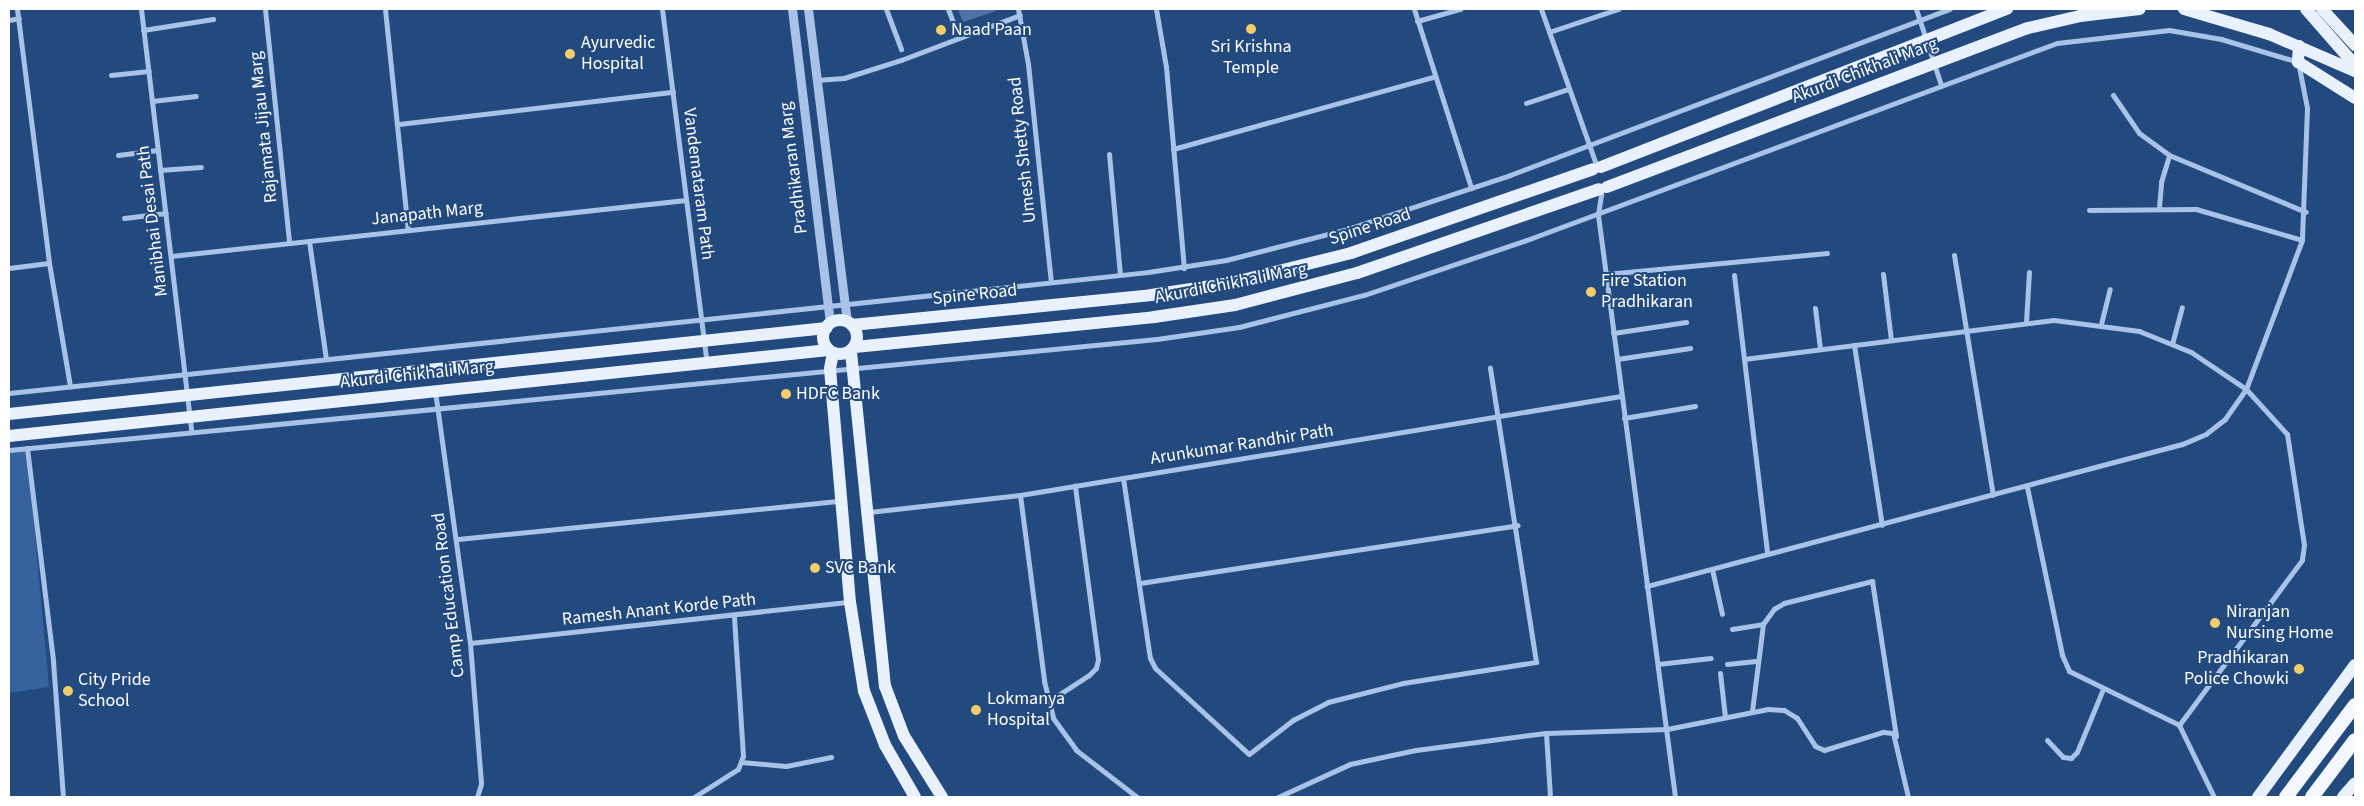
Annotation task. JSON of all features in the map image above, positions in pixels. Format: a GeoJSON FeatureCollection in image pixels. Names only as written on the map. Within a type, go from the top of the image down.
{"type":"FeatureCollection","features":[{"type":"Feature","properties":{"kind":"highway"},"geometry":{"type":"LineString","coordinates":[[2286,797],[2355,705]]}},
{"type":"Feature","properties":{"kind":"highway"},"geometry":{"type":"LineString","coordinates":[[2312,797],[2355,740]]}},
{"type":"Feature","properties":{"kind":"main road","name":"Akurdi Chikhali Marg"},"geometry":{"type":"LineString","coordinates":[[1597,168],[1928,43],[2007,9]]}},
{"type":"Feature","properties":{"kind":"main road","name":"Akurdi Chikhali Marg"},"geometry":{"type":"LineString","coordinates":[[853,349],[1154,317],[1235,305],[1357,273],[1603,188],[1934,62],[2052,21],[2140,9]]}},
{"type":"Feature","properties":{"kind":"main road"},"geometry":{"type":"LineString","coordinates":[[2184,9],[2212,14],[2299,46],[2355,70]]}},
{"type":"Feature","properties":{"kind":"main road"},"geometry":{"type":"LineString","coordinates":[[2322,9],[2355,45]]}},
{"type":"Feature","properties":{"kind":"main road"},"geometry":{"type":"LineString","coordinates":[[2309,14],[2355,65]]}},
{"type":"Feature","properties":{"kind":"main road"},"geometry":{"type":"LineString","coordinates":[[2299,46],[2298,62],[2355,98]]}},
{"type":"Feature","properties":{"kind":"main road"},"geometry":{"type":"LineString","coordinates":[[1597,168],[1611,175],[1603,188],[1589,181],[1597,168]]}},
{"type":"Feature","properties":{"kind":"main road","name":"Spine Road"},"geometry":{"type":"LineString","coordinates":[[850,323],[1152,295],[1231,283],[1351,253],[1597,168]]}},
{"type":"Feature","properties":{"kind":"main road"},"geometry":{"type":"LineString","coordinates":[[915,797],[871,713],[850,602],[830,370],[831,352],[823,339],[828,325],[850,323],[858,335],[853,349],[852,366],[885,686],[904,736],[938,793],[920,797]]}},
{"type":"Feature","properties":{"kind":"main road","name":"Akurdi Chikhali Marg"},"geometry":{"type":"LineString","coordinates":[[9,414],[704,340],[828,325]]}},
{"type":"Feature","properties":{"kind":"main road"},"geometry":{"type":"LineString","coordinates":[[831,352],[853,349]]}},
{"type":"Feature","properties":{"kind":"main road","name":"Akurdi Chikhali Marg"},"geometry":{"type":"LineString","coordinates":[[9,436],[190,424],[435,390],[831,352]]}},
{"type":"Feature","properties":{"kind":"main road"},"geometry":{"type":"LineString","coordinates":[[2258,797],[2355,665]]}},
{"type":"Feature","properties":{"kind":"main road"},"geometry":{"type":"LineString","coordinates":[[2343,797],[2355,783]]}},
{"type":"Feature","properties":{"kind":"street"},"geometry":{"type":"LineString","coordinates":[[17,9],[49,263],[70,386]]}},
{"type":"Feature","properties":{"kind":"street","name":"Manibhai Desai Path"},"geometry":{"type":"LineString","coordinates":[[141,9],[190,424]]}},
{"type":"Feature","properties":{"kind":"street","name":"Rajamata Jijau Marg"},"geometry":{"type":"LineString","coordinates":[[265,9],[290,243]]}},
{"type":"Feature","properties":{"kind":"street"},"geometry":{"type":"LineString","coordinates":[[385,9],[399,124],[408,230]]}},
{"type":"Feature","properties":{"kind":"street","name":"Vandemataram Path"},"geometry":{"type":"LineString","coordinates":[[662,9],[707,363]]}},
{"type":"Feature","properties":{"kind":"street","name":"Pradhikaran Marg"},"geometry":{"type":"LineString","coordinates":[[792,9],[828,325]]}},
{"type":"Feature","properties":{"kind":"street","name":"Pradhikaran Marg"},"geometry":{"type":"LineString","coordinates":[[808,9],[845,304],[850,323]]}},
{"type":"Feature","properties":{"kind":"street"},"geometry":{"type":"LineString","coordinates":[[886,9],[901,49]]}},
{"type":"Feature","properties":{"kind":"street"},"geometry":{"type":"LineString","coordinates":[[948,9],[956,30]]}},
{"type":"Feature","properties":{"kind":"street","name":"Umesh Shetty Road"},"geometry":{"type":"LineString","coordinates":[[1018,9],[1051,282]]}},
{"type":"Feature","properties":{"kind":"street"},"geometry":{"type":"LineString","coordinates":[[1156,9],[1173,149],[1184,268]]}},
{"type":"Feature","properties":{"kind":"street"},"geometry":{"type":"LineString","coordinates":[[1414,9],[1433,77],[1471,188]]}},
{"type":"Feature","properties":{"kind":"street"},"geometry":{"type":"LineString","coordinates":[[1418,22],[1460,9]]}},
{"type":"Feature","properties":{"kind":"street"},"geometry":{"type":"LineString","coordinates":[[1542,9],[1587,147],[1597,168]]}},
{"type":"Feature","properties":{"kind":"street"},"geometry":{"type":"LineString","coordinates":[[1549,32],[1618,9]]}},
{"type":"Feature","properties":{"kind":"street"},"geometry":{"type":"LineString","coordinates":[[1916,9],[1941,85]]}},
{"type":"Feature","properties":{"kind":"street"},"geometry":{"type":"LineString","coordinates":[[9,393],[1184,268],[1344,230],[1471,188],[1587,147],[1950,9]]}},
{"type":"Feature","properties":{"kind":"street"},"geometry":{"type":"LineString","coordinates":[[816,80],[844,78],[901,60],[1020,15]]}},
{"type":"Feature","properties":{"kind":"street"},"geometry":{"type":"LineString","coordinates":[[9,20],[18,18]]}},
{"type":"Feature","properties":{"kind":"street"},"geometry":{"type":"LineString","coordinates":[[144,30],[213,19]]}},
{"type":"Feature","properties":{"kind":"street"},"geometry":{"type":"LineString","coordinates":[[9,450],[190,424],[438,406],[830,370],[852,366],[1157,339],[1239,327],[1364,295],[1598,215],[2057,43],[2147,31],[2187,32],[2298,62],[2307,108],[2306,212],[2302,240],[2246,389],[2225,419],[2206,434],[2182,444],[2027,488],[1647,586]]}},
{"type":"Feature","properties":{"kind":"street"},"geometry":{"type":"LineString","coordinates":[[111,75],[148,71]]}},
{"type":"Feature","properties":{"kind":"street"},"geometry":{"type":"LineString","coordinates":[[1173,149],[1433,77]]}},
{"type":"Feature","properties":{"kind":"street"},"geometry":{"type":"LineString","coordinates":[[1526,103],[1568,89]]}},
{"type":"Feature","properties":{"kind":"street"},"geometry":{"type":"LineString","coordinates":[[399,124],[672,92]]}},
{"type":"Feature","properties":{"kind":"street"},"geometry":{"type":"LineString","coordinates":[[2113,95],[2140,133],[2169,155],[2306,212]]}},
{"type":"Feature","properties":{"kind":"street"},"geometry":{"type":"LineString","coordinates":[[152,101],[196,96]]}},
{"type":"Feature","properties":{"kind":"street"},"geometry":{"type":"LineString","coordinates":[[118,155],[158,150]]}},
{"type":"Feature","properties":{"kind":"street"},"geometry":{"type":"LineString","coordinates":[[1109,154],[1120,275]]}},
{"type":"Feature","properties":{"kind":"street"},"geometry":{"type":"LineString","coordinates":[[2159,207],[2161,182],[2169,155]]}},
{"type":"Feature","properties":{"kind":"street"},"geometry":{"type":"LineString","coordinates":[[160,170],[201,167]]}},
{"type":"Feature","properties":{"kind":"street"},"geometry":{"type":"LineString","coordinates":[[1603,188],[1598,215],[1675,797]]}},
{"type":"Feature","properties":{"kind":"street","name":"Janapath Marg"},"geometry":{"type":"LineString","coordinates":[[171,256],[686,200]]}},
{"type":"Feature","properties":{"kind":"street"},"geometry":{"type":"LineString","coordinates":[[2089,210],[2159,207],[2196,209],[2302,240]]}},
{"type":"Feature","properties":{"kind":"street"},"geometry":{"type":"LineString","coordinates":[[124,218],[166,213]]}},
{"type":"Feature","properties":{"kind":"street"},"geometry":{"type":"LineString","coordinates":[[309,241],[326,359]]}},
{"type":"Feature","properties":{"kind":"street"},"geometry":{"type":"LineString","coordinates":[[1606,274],[1827,253]]}},
{"type":"Feature","properties":{"kind":"street"},"geometry":{"type":"LineString","coordinates":[[1954,254],[1994,496]]}},
{"type":"Feature","properties":{"kind":"street"},"geometry":{"type":"LineString","coordinates":[[9,268],[49,263]]}},
{"type":"Feature","properties":{"kind":"street"},"geometry":{"type":"LineString","coordinates":[[2026,322],[2029,272]]}},
{"type":"Feature","properties":{"kind":"street"},"geometry":{"type":"LineString","coordinates":[[1883,274],[1891,340]]}},
{"type":"Feature","properties":{"kind":"street"},"geometry":{"type":"LineString","coordinates":[[1734,275],[1767,554]]}},
{"type":"Feature","properties":{"kind":"street"},"geometry":{"type":"LineString","coordinates":[[2101,324],[2110,289]]}},
{"type":"Feature","properties":{"kind":"street"},"geometry":{"type":"LineString","coordinates":[[2172,344],[2182,307]]}},
{"type":"Feature","properties":{"kind":"street"},"geometry":{"type":"LineString","coordinates":[[1814,308],[1820,349]]}},
{"type":"Feature","properties":{"kind":"street"},"geometry":{"type":"LineString","coordinates":[[1613,333],[1686,322]]}},
{"type":"Feature","properties":{"kind":"street"},"geometry":{"type":"LineString","coordinates":[[1744,359],[2026,322],[2101,324],[2140,331],[2172,344],[2224,371],[2246,389],[2287,434],[2290,442],[2304,545],[2302,560],[2179,725]]}},
{"type":"Feature","properties":{"kind":"street"},"geometry":{"type":"LineString","coordinates":[[1854,345],[1882,525]]}},
{"type":"Feature","properties":{"kind":"street"},"geometry":{"type":"LineString","coordinates":[[1617,359],[1690,348]]}},
{"type":"Feature","properties":{"kind":"street"},"geometry":{"type":"LineString","coordinates":[[1122,478],[1140,583],[1147,646],[1155,668],[1249,754],[1292,720],[1328,702],[1403,683],[1536,662],[1518,525],[1490,368]]}},
{"type":"Feature","properties":{"kind":"street","name":"Camp Education Road"},"geometry":{"type":"LineString","coordinates":[[435,390],[458,539],[470,643],[481,784],[477,797]]}},
{"type":"Feature","properties":{"kind":"street","name":"Arunkumar Randhir Path"},"geometry":{"type":"LineString","coordinates":[[866,512],[1020,495],[1500,418],[1621,396]]}},
{"type":"Feature","properties":{"kind":"street"},"geometry":{"type":"LineString","coordinates":[[1624,418],[1695,406]]}},
{"type":"Feature","properties":{"kind":"street"},"geometry":{"type":"LineString","coordinates":[[27,448],[53,661],[64,797]]}},
{"type":"Feature","properties":{"kind":"street"},"geometry":{"type":"LineString","coordinates":[[1049,701],[1089,675],[1096,668],[1098,659],[1075,486]]}},
{"type":"Feature","properties":{"kind":"street"},"geometry":{"type":"LineString","coordinates":[[2027,488],[2062,655],[2069,671],[2179,725],[2214,797]]}},
{"type":"Feature","properties":{"kind":"street"},"geometry":{"type":"LineString","coordinates":[[1020,495],[1053,718],[1076,750],[1137,797]]}},
{"type":"Feature","properties":{"kind":"street"},"geometry":{"type":"LineString","coordinates":[[458,539],[842,500]]}},
{"type":"Feature","properties":{"kind":"street"},"geometry":{"type":"LineString","coordinates":[[1140,583],[1518,525]]}},
{"type":"Feature","properties":{"kind":"street"},"geometry":{"type":"LineString","coordinates":[[1712,570],[1722,614]]}},
{"type":"Feature","properties":{"kind":"street"},"geometry":{"type":"LineString","coordinates":[[1732,629],[1763,624],[1784,603],[1872,581],[1896,737],[1908,797]]}},
{"type":"Feature","properties":{"kind":"street","name":"Ramesh Anant Korde Path"},"geometry":{"type":"LineString","coordinates":[[470,643],[850,602]]}},
{"type":"Feature","properties":{"kind":"street"},"geometry":{"type":"LineString","coordinates":[[694,797],[738,770],[741,762],[734,616]]}},
{"type":"Feature","properties":{"kind":"street"},"geometry":{"type":"LineString","coordinates":[[1752,711],[1763,624]]}},
{"type":"Feature","properties":{"kind":"street"},"geometry":{"type":"LineString","coordinates":[[1658,664],[1711,658]]}},
{"type":"Feature","properties":{"kind":"street"},"geometry":{"type":"LineString","coordinates":[[1728,664],[1758,661]]}},
{"type":"Feature","properties":{"kind":"street"},"geometry":{"type":"LineString","coordinates":[[1720,673],[1724,717]]}},
{"type":"Feature","properties":{"kind":"street"},"geometry":{"type":"LineString","coordinates":[[2047,740],[2063,757],[2071,758],[2077,752],[2103,689]]}},
{"type":"Feature","properties":{"kind":"street"},"geometry":{"type":"LineString","coordinates":[[1278,797],[1320,776],[1380,756],[1546,733],[1666,729],[1752,711],[1784,710],[1797,718],[1815,746],[1824,750],[1883,732],[1896,737]]}},
{"type":"Feature","properties":{"kind":"street"},"geometry":{"type":"LineString","coordinates":[[1546,733],[1550,797]]}},
{"type":"Feature","properties":{"kind":"street"},"geometry":{"type":"LineString","coordinates":[[741,762],[786,766],[831,757]]}},
{"type":"Feature","properties":{"kind":"shaded area"},"geometry":{"type":"Polygon","coordinates":[[[27,448],[49,687],[9,693],[9,450],[27,448]]]}},
{"type":"Feature","properties":{"kind":"building"},"geometry":{"type":"Polygon","coordinates":[[[958,9],[996,9],[996,11],[963,22],[958,9]]]}},
{"type":"Feature","properties":{"kind":"place","name":"Sri Krishna Temple"},"geometry":{"type":"Point","coordinates":[1251,29]}},
{"type":"Feature","properties":{"kind":"place","name":"Naad Paan"},"geometry":{"type":"Point","coordinates":[941,30]}},
{"type":"Feature","properties":{"kind":"place","name":"Ayurvedic Hospital"},"geometry":{"type":"Point","coordinates":[570,54]}},
{"type":"Feature","properties":{"kind":"place","name":"Fire Station Pradhikaran"},"geometry":{"type":"Point","coordinates":[1591,292]}},
{"type":"Feature","properties":{"kind":"place","name":"HDFC Bank"},"geometry":{"type":"Point","coordinates":[786,394]}},
{"type":"Feature","properties":{"kind":"place","name":"SVC Bank"},"geometry":{"type":"Point","coordinates":[815,568]}},
{"type":"Feature","properties":{"kind":"place","name":"Niranjan Nursing Home"},"geometry":{"type":"Point","coordinates":[2215,623]}},
{"type":"Feature","properties":{"kind":"place","name":"Pradhikaran Police Chowki"},"geometry":{"type":"Point","coordinates":[2299,669]}},
{"type":"Feature","properties":{"kind":"place","name":"City Pride School"},"geometry":{"type":"Point","coordinates":[68,691]}},
{"type":"Feature","properties":{"kind":"place","name":"Lokmanya Hospital"},"geometry":{"type":"Point","coordinates":[976,710]}}]}
